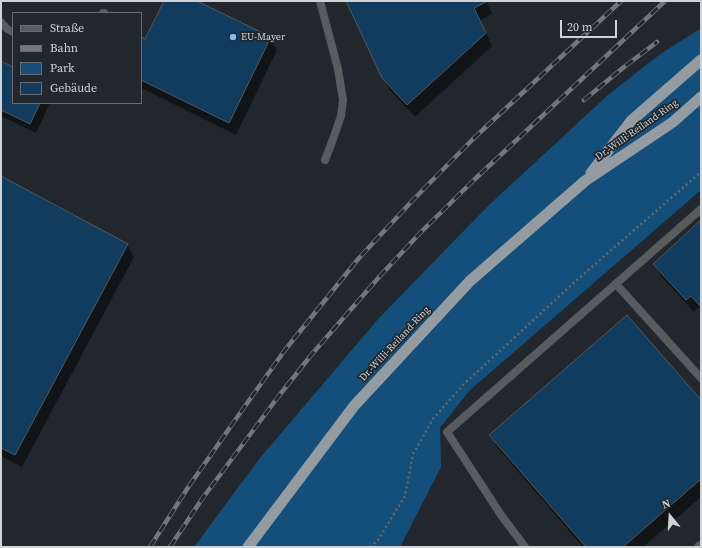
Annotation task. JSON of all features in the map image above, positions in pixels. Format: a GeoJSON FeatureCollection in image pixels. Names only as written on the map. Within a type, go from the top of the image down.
{"type":"FeatureCollection","features":[{"type":"Feature","properties":{"kind":"highway","name":"Dr.-Willi-Reiland-Ring"},"geometry":{"type":"LineString","coordinates":[[585,181],[631,122],[701,60]]}},
{"type":"Feature","properties":{"kind":"highway","name":"Dr.-Willi-Reiland-Ring"},"geometry":{"type":"LineString","coordinates":[[248,547],[354,406],[470,281],[585,181],[673,122],[701,97]]}},
{"type":"Feature","properties":{"kind":"lane"},"geometry":{"type":"LineString","coordinates":[[320,1],[338,69],[343,100],[341,116],[325,160]]}},
{"type":"Feature","properties":{"kind":"lane"},"geometry":{"type":"LineString","coordinates":[[1,22],[7,30],[12,32]]}},
{"type":"Feature","properties":{"kind":"lane"},"geometry":{"type":"LineString","coordinates":[[525,547],[501,515],[447,432],[701,209]]}},
{"type":"Feature","properties":{"kind":"lane"},"geometry":{"type":"LineString","coordinates":[[616,284],[701,378]]}},
{"type":"Feature","properties":{"kind":"path"},"geometry":{"type":"LineString","coordinates":[[370,547],[378,540],[405,496],[413,454],[433,419],[463,386],[572,285],[701,172]]}},
{"type":"Feature","properties":{"kind":"green space"},"geometry":{"type":"Polygon","coordinates":[[[701,28],[701,190],[469,391],[440,428],[441,467],[400,547],[194,547],[260,458],[379,318],[489,205],[608,95],[659,55],[701,28]]]}},
{"type":"Feature","properties":{"kind":"building"},"geometry":{"type":"Polygon","coordinates":[[[164,1],[197,1],[271,37],[229,123],[142,80],[142,38],[145,39],[164,1]]]}},
{"type":"Feature","properties":{"kind":"building"},"geometry":{"type":"Polygon","coordinates":[[[346,1],[485,1],[486,2],[474,8],[486,33],[407,105],[382,78],[346,1]]]}},
{"type":"Feature","properties":{"kind":"building"},"geometry":{"type":"Polygon","coordinates":[[[1,61],[12,66],[12,104],[40,104],[30,124],[1,110],[1,61]]]}},
{"type":"Feature","properties":{"kind":"building"},"geometry":{"type":"Polygon","coordinates":[[[1,176],[128,244],[15,455],[1,448],[1,176]]]}},
{"type":"Feature","properties":{"kind":"building"},"geometry":{"type":"Polygon","coordinates":[[[701,220],[701,307],[691,296],[686,300],[653,264],[701,220]]]}},
{"type":"Feature","properties":{"kind":"building"},"geometry":{"type":"Polygon","coordinates":[[[627,315],[701,400],[701,479],[623,547],[586,547],[489,435],[627,315]]]}},
{"type":"Feature","properties":{"kind":"railway"},"geometry":{"type":"LineString","coordinates":[[150,547],[187,489],[285,350],[359,258],[473,139],[621,1]]}},
{"type":"Feature","properties":{"kind":"railway"},"geometry":{"type":"LineString","coordinates":[[170,547],[202,499],[278,397],[312,354],[380,276],[422,231],[475,179],[665,1]]}},
{"type":"Feature","properties":{"kind":"railway"},"geometry":{"type":"LineString","coordinates":[[584,100],[657,42]]}},
{"type":"Feature","properties":{"kind":"place","name":"EU-Mayer"},"geometry":{"type":"Point","coordinates":[233,37]}}]}
